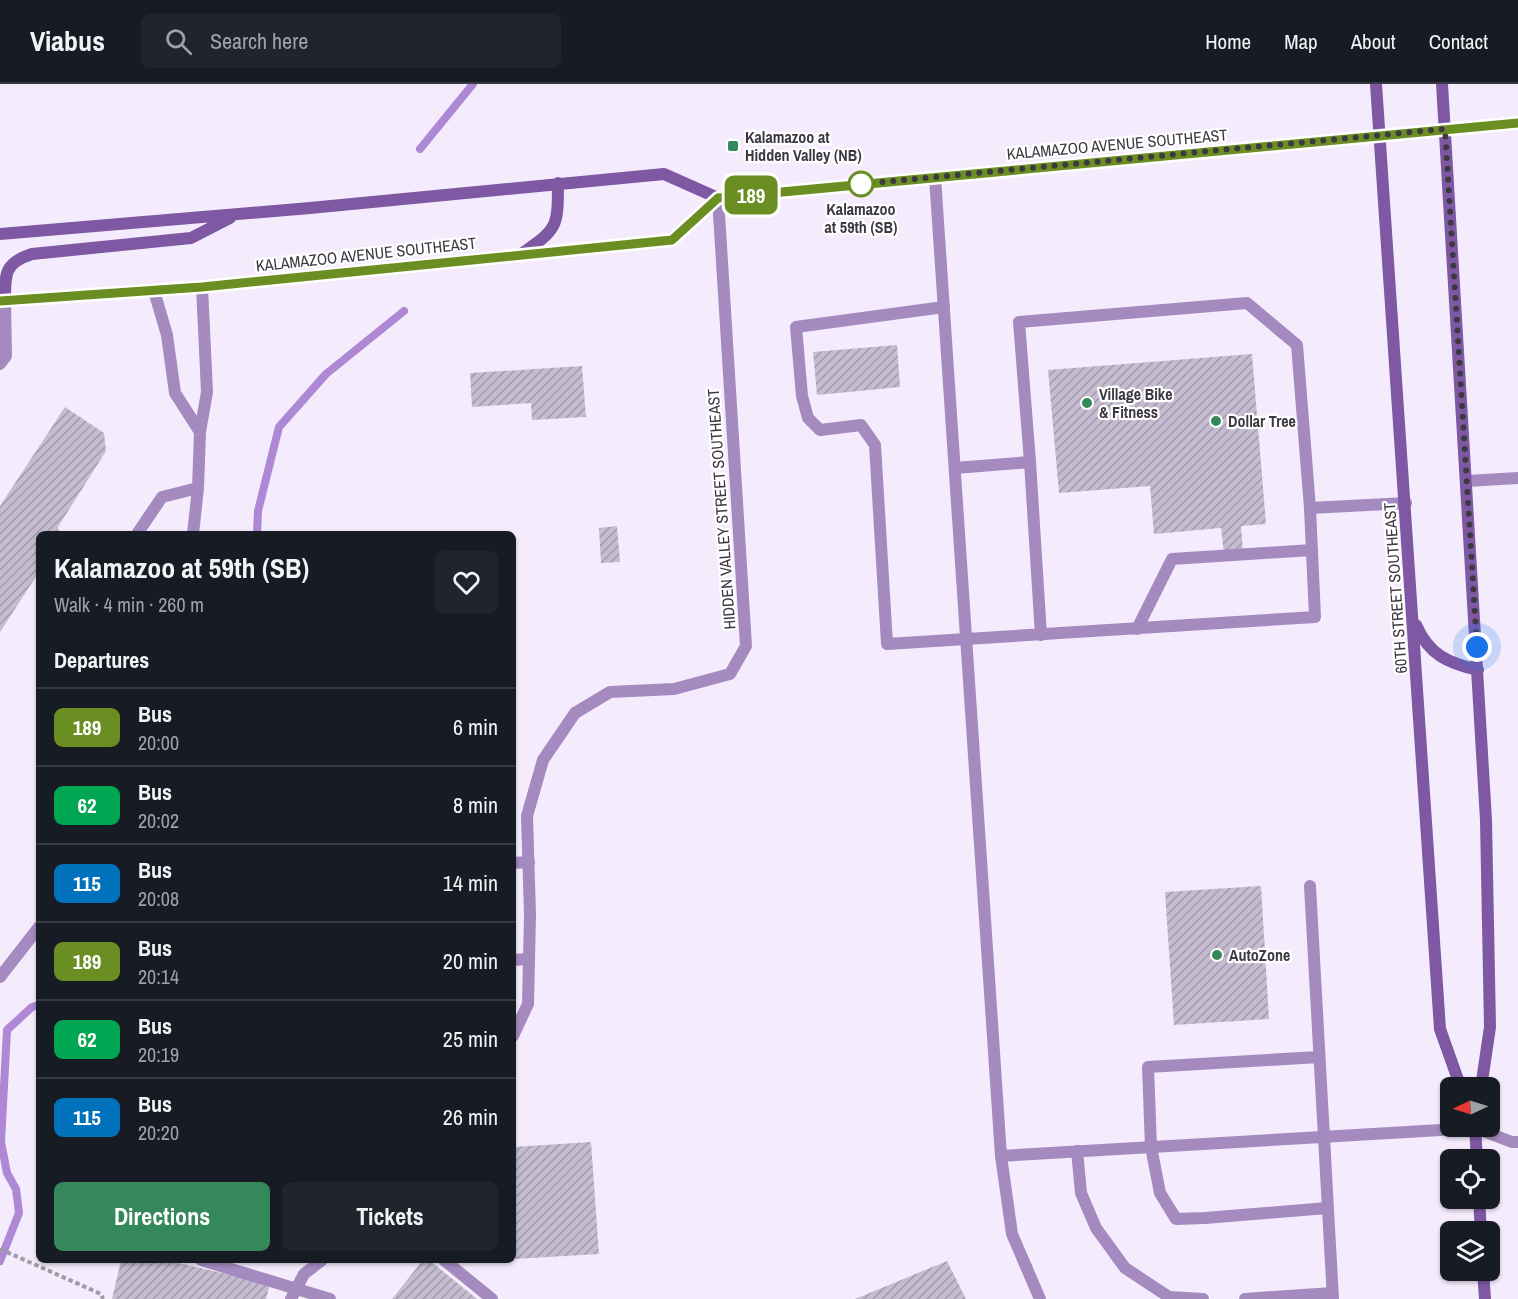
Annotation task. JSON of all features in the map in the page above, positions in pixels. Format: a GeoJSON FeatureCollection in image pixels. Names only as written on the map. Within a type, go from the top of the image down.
{"type":"FeatureCollection","features":[{"type":"Feature","properties":{"kind":"main road","name":"60TH STREET SOUTHEAST"},"geometry":{"type":"LineString","coordinates":[[1376,84],[1440,1029],[1457,1077]]}},
{"type":"Feature","properties":{"kind":"main road"},"geometry":{"type":"LineString","coordinates":[[1442,84],[1486,820],[1490,1027],[1483,1077]]}},
{"type":"Feature","properties":{"kind":"main road","name":"KALAMAZOO AVENUE SOUTHEAST"},"geometry":{"type":"LineString","coordinates":[[0,234],[664,174],[718,198],[1518,123]]}},
{"type":"Feature","properties":{"kind":"main road"},"geometry":{"type":"LineString","coordinates":[[519,256],[544,238],[557,221],[558,183]]}},
{"type":"Feature","properties":{"kind":"main road","name":"KALAMAZOO AVENUE SOUTHEAST"},"geometry":{"type":"LineString","coordinates":[[3,301],[202,287],[672,240],[718,198]]}},
{"type":"Feature","properties":{"kind":"main road"},"geometry":{"type":"LineString","coordinates":[[3,301],[5,275],[12,263],[21,258],[32,254],[191,238],[236,214]]}},
{"type":"Feature","properties":{"kind":"main road"},"geometry":{"type":"LineString","coordinates":[[1413,618],[1421,637],[1435,653],[1456,665],[1478,670]]}},
{"type":"Feature","properties":{"kind":"main road"},"geometry":{"type":"LineString","coordinates":[[1484,1281],[1485,1299]]}},
{"type":"Feature","properties":{"kind":"street"},"geometry":{"type":"LineString","coordinates":[[935,177],[1001,1156],[1011,1234],[1040,1299]]}},
{"type":"Feature","properties":{"kind":"street","name":"HIDDEN VALLEY STREET SOUTHEAST"},"geometry":{"type":"LineString","coordinates":[[516,1030],[528,1004],[527,816],[543,760],[575,713],[610,692],[674,688],[730,674],[746,646],[718,198]]}},
{"type":"Feature","properties":{"kind":"street"},"geometry":{"type":"LineString","coordinates":[[193,531],[200,432],[207,393],[202,287]]}},
{"type":"Feature","properties":{"kind":"street"},"geometry":{"type":"LineString","coordinates":[[154,291],[167,335],[175,393],[200,432]]}},
{"type":"Feature","properties":{"kind":"street"},"geometry":{"type":"LineString","coordinates":[[0,363],[6,356],[3,301]]}},
{"type":"Feature","properties":{"kind":"street"},"geometry":{"type":"LineString","coordinates":[[944,307],[796,327],[802,396],[808,418],[820,430],[861,425],[875,445],[887,644],[966,640],[1315,617],[1310,508],[1297,345],[1247,303],[1019,322],[1041,635]]}},
{"type":"Feature","properties":{"kind":"street"},"geometry":{"type":"LineString","coordinates":[[955,468],[1029,462]]}},
{"type":"Feature","properties":{"kind":"street"},"geometry":{"type":"LineString","coordinates":[[1467,481],[1518,478]]}},
{"type":"Feature","properties":{"kind":"street"},"geometry":{"type":"LineString","coordinates":[[139,531],[162,497],[198,488]]}},
{"type":"Feature","properties":{"kind":"street"},"geometry":{"type":"LineString","coordinates":[[1310,508],[1406,503]]}},
{"type":"Feature","properties":{"kind":"street"},"geometry":{"type":"LineString","coordinates":[[1137,629],[1172,560],[1312,550]]}},
{"type":"Feature","properties":{"kind":"street"},"geometry":{"type":"LineString","coordinates":[[516,863],[529,862]]}},
{"type":"Feature","properties":{"kind":"street"},"geometry":{"type":"LineString","coordinates":[[1245,1299],[1333,1296],[1322,1137],[1310,886]]}},
{"type":"Feature","properties":{"kind":"street"},"geometry":{"type":"LineString","coordinates":[[3,969],[36,930]]}},
{"type":"Feature","properties":{"kind":"street"},"geometry":{"type":"LineString","coordinates":[[516,960],[529,959]]}},
{"type":"Feature","properties":{"kind":"street"},"geometry":{"type":"LineString","coordinates":[[1319,1057],[1148,1067],[1151,1147],[1160,1193],[1176,1219],[1327,1208]]}},
{"type":"Feature","properties":{"kind":"street"},"geometry":{"type":"LineString","coordinates":[[1001,1156],[1440,1129]]}},
{"type":"Feature","properties":{"kind":"street"},"geometry":{"type":"LineString","coordinates":[[1500,1137],[1518,1142]]}},
{"type":"Feature","properties":{"kind":"street"},"geometry":{"type":"LineString","coordinates":[[1077,1151],[1081,1193],[1096,1228],[1125,1268],[1168,1296],[1203,1299]]}},
{"type":"Feature","properties":{"kind":"street"},"geometry":{"type":"LineString","coordinates":[[209,1263],[294,1294],[330,1299]]}},
{"type":"Feature","properties":{"kind":"street"},"geometry":{"type":"LineString","coordinates":[[294,1294],[304,1274],[318,1263]]}},
{"type":"Feature","properties":{"kind":"street"},"geometry":{"type":"LineString","coordinates":[[448,1263],[492,1299]]}},
{"type":"Feature","properties":{"kind":"path"},"geometry":{"type":"LineString","coordinates":[[0,1249],[101,1294],[103,1299]]}},
{"type":"Feature","properties":{"kind":"building"},"geometry":{"type":"Polygon","coordinates":[[[897,345],[900,387],[817,395],[813,352],[897,345]]]}},
{"type":"Feature","properties":{"kind":"building"},"geometry":{"type":"Polygon","coordinates":[[[1252,354],[1266,524],[1241,526],[1243,552],[1224,554],[1221,528],[1154,534],[1150,486],[1059,493],[1048,370],[1252,354]]]}},
{"type":"Feature","properties":{"kind":"building"},"geometry":{"type":"Polygon","coordinates":[[[582,366],[586,417],[532,420],[531,403],[472,407],[470,373],[582,366]]]}},
{"type":"Feature","properties":{"kind":"building"},"geometry":{"type":"Polygon","coordinates":[[[65,407],[104,433],[106,451],[58,527],[59,531],[36,531],[36,577],[0,632],[0,506],[65,407]]]}},
{"type":"Feature","properties":{"kind":"building"},"geometry":{"type":"Polygon","coordinates":[[[617,526],[620,562],[601,563],[599,528],[617,526]]]}},
{"type":"Feature","properties":{"kind":"building","name":"AutoZone"},"geometry":{"type":"Polygon","coordinates":[[[1261,886],[1269,1019],[1174,1025],[1165,892],[1261,886]]]}},
{"type":"Feature","properties":{"kind":"building"},"geometry":{"type":"Polygon","coordinates":[[[591,1142],[599,1254],[516,1259],[516,1147],[591,1142]]]}},
{"type":"Feature","properties":{"kind":"building"},"geometry":{"type":"Polygon","coordinates":[[[947,1261],[966,1299],[855,1299],[947,1261]]]}},
{"type":"Feature","properties":{"kind":"building"},"geometry":{"type":"Polygon","coordinates":[[[120,1263],[178,1263],[270,1284],[266,1299],[112,1299],[120,1263]]]}},
{"type":"Feature","properties":{"kind":"building"},"geometry":{"type":"Polygon","coordinates":[[[421,1263],[433,1263],[477,1299],[392,1299],[421,1263]]]}},
{"type":"Feature","properties":{"kind":"waterway"},"geometry":{"type":"LineString","coordinates":[[420,149],[473,84]]}},
{"type":"Feature","properties":{"kind":"waterway"},"geometry":{"type":"LineString","coordinates":[[257,531],[258,511],[279,427],[326,374],[404,311]]}},
{"type":"Feature","properties":{"kind":"waterway"},"geometry":{"type":"LineString","coordinates":[[0,1261],[19,1213],[16,1189],[7,1173],[1,1142],[7,1030],[36,1006]]}},
{"type":"Feature","properties":{"kind":"bus line","name":"189"},"geometry":{"type":"LineString","coordinates":[[0,301],[202,287],[672,240],[718,198],[1518,123]]}},
{"type":"Feature","properties":{"kind":"place","name":"Kalamazoo at Hidden Valley (NB)"},"geometry":{"type":"Point","coordinates":[733,146]}},
{"type":"Feature","properties":{"kind":"place","name":"Kalamazoo at 59th (SB)"},"geometry":{"type":"Point","coordinates":[861,184]}},
{"type":"Feature","properties":{"kind":"place","name":"Village Bike & Fitness"},"geometry":{"type":"Point","coordinates":[1087,403]}},
{"type":"Feature","properties":{"kind":"place","name":"Dollar Tree"},"geometry":{"type":"Point","coordinates":[1216,421]}},
{"type":"Feature","properties":{"kind":"place","name":"AutoZone"},"geometry":{"type":"Point","coordinates":[1217,955]}},
{"type":"Feature","properties":{"kind":"route"},"geometry":{"type":"LineString","coordinates":[[861,184],[1445,129],[1477,647]]}}]}
